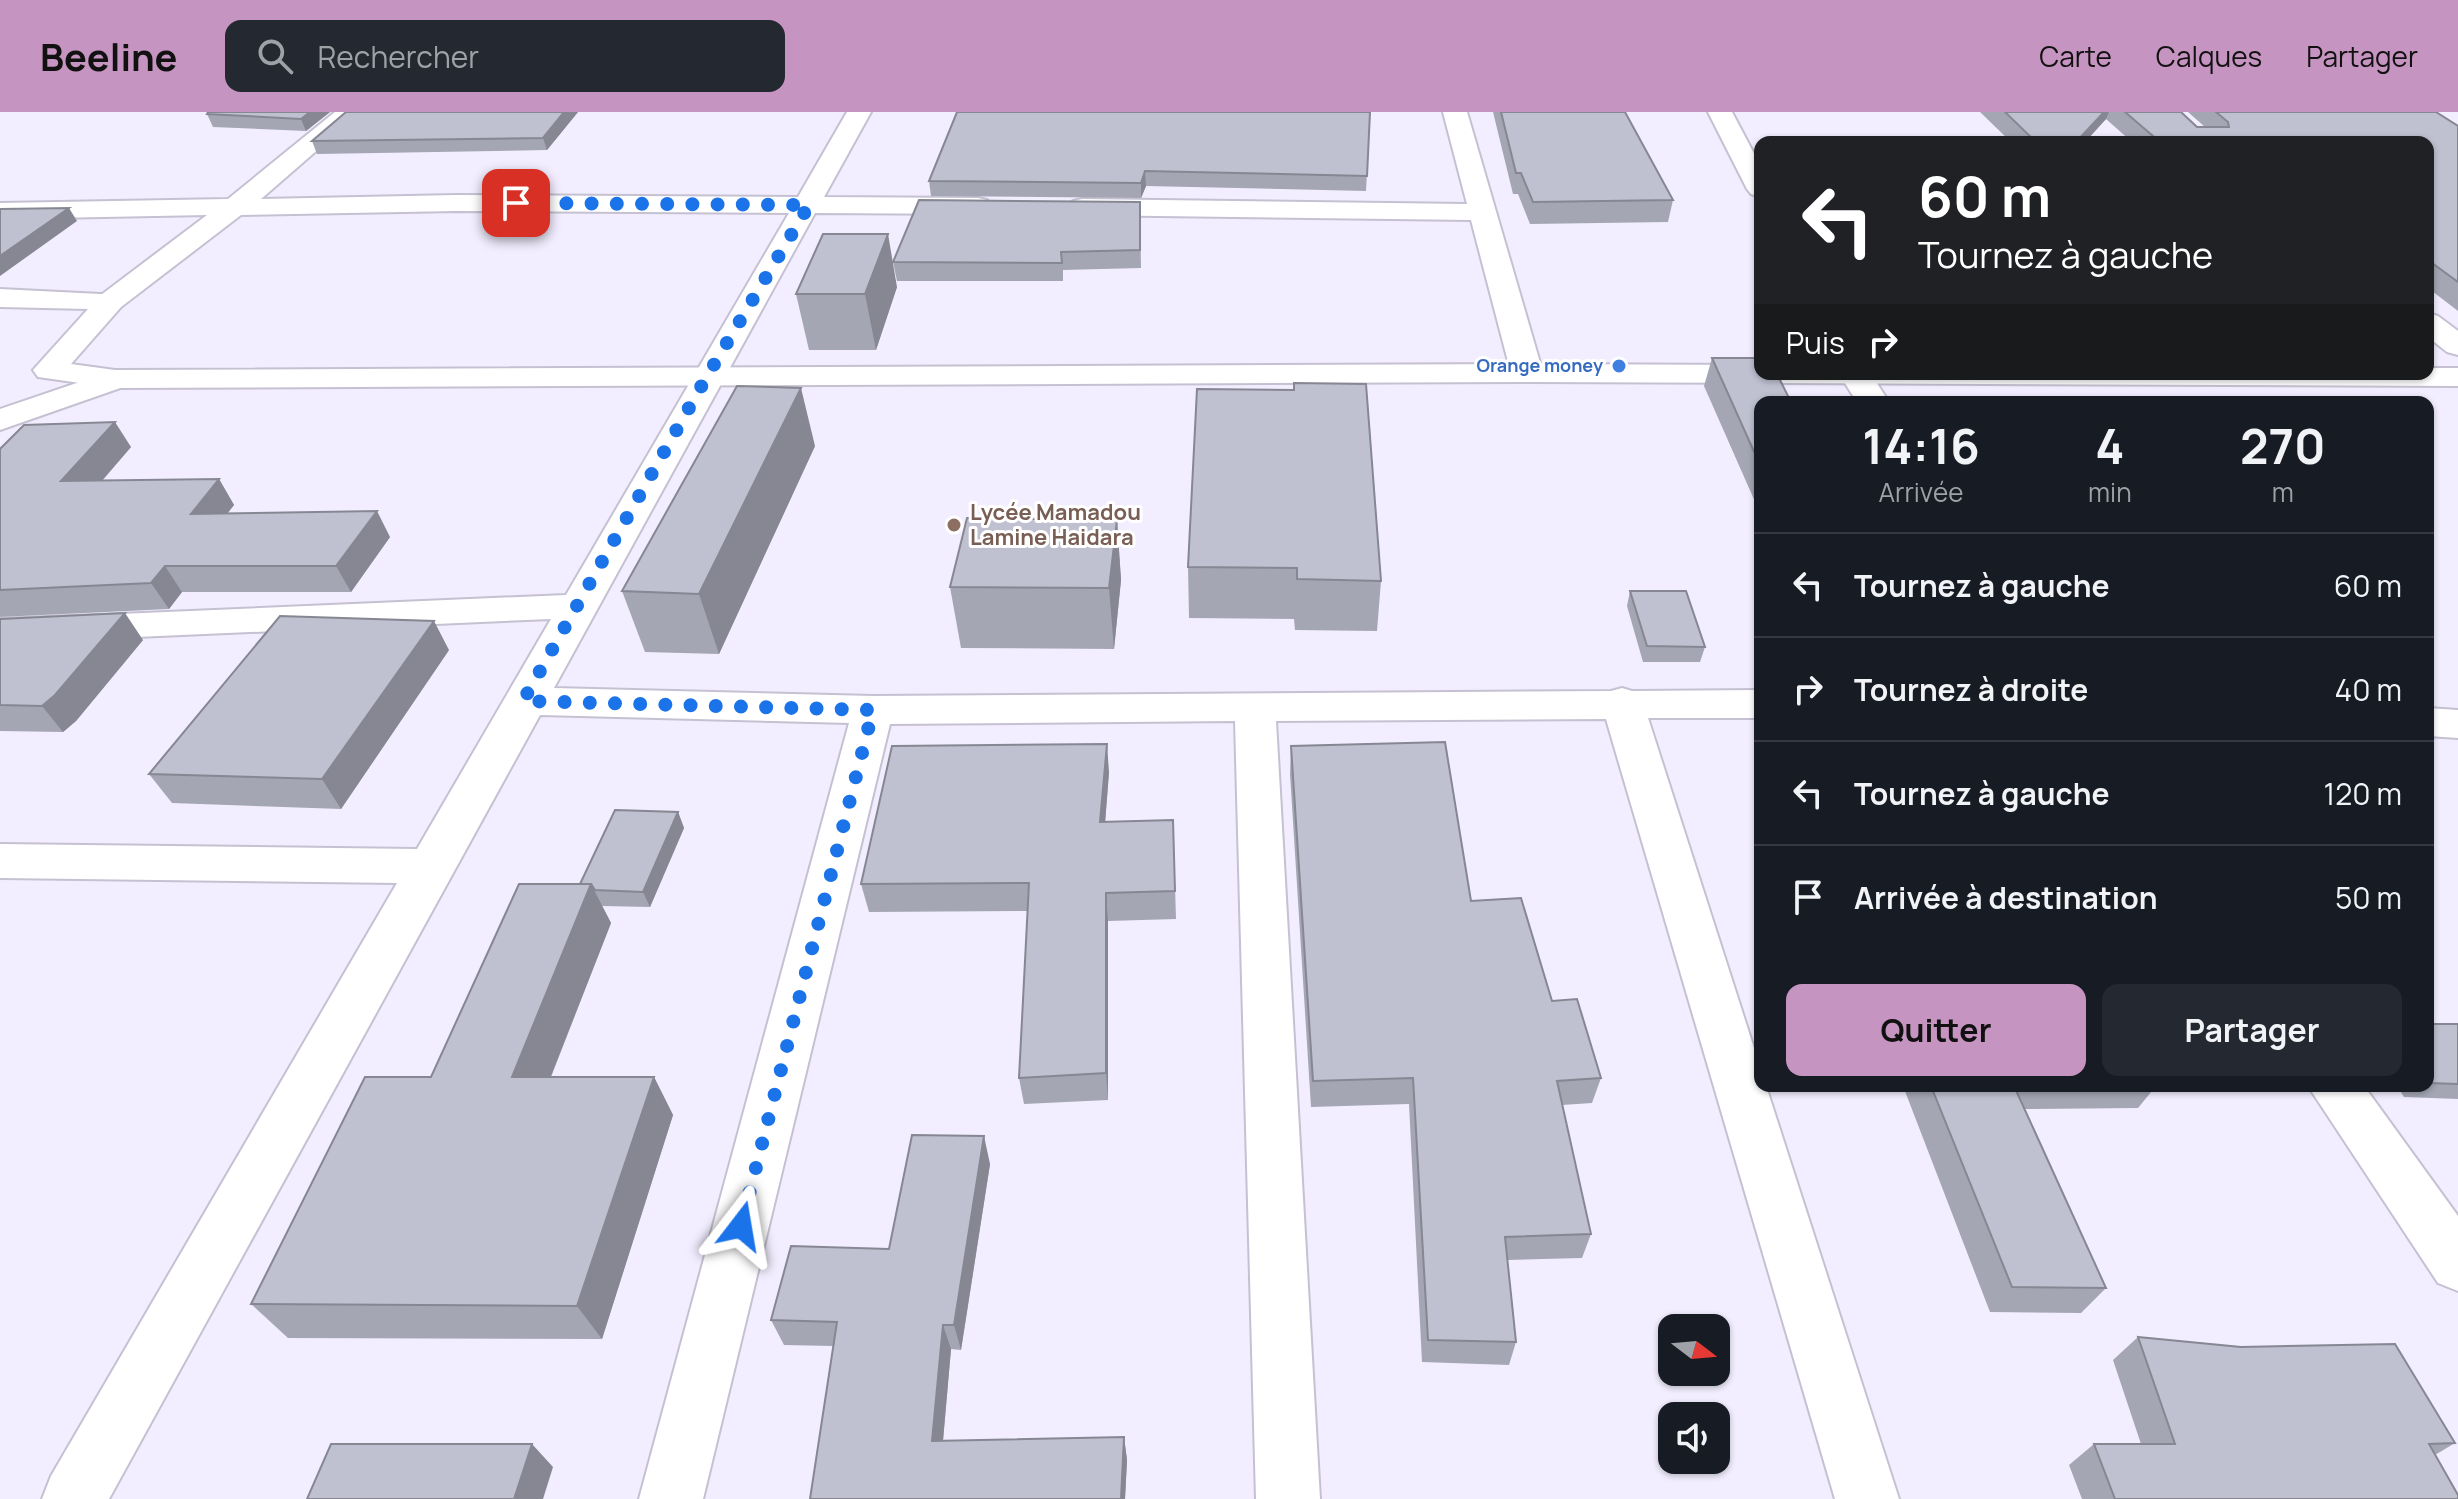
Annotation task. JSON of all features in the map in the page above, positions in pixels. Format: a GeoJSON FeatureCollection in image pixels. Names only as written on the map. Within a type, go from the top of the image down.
{"type":"FeatureCollection","features":[{"type":"Feature","properties":{"kind":"street"},"geometry":{"type":"LineString","coordinates":[[349,112],[236,206],[111,301],[49,370],[115,379],[1527,373],[1862,384],[2203,380]]}},
{"type":"Feature","properties":{"kind":"street"},"geometry":{"type":"LineString","coordinates":[[74,1499],[859,112]]}},
{"type":"Feature","properties":{"kind":"street"},"geometry":{"type":"LineString","coordinates":[[1455,112],[1527,373]]}},
{"type":"Feature","properties":{"kind":"street"},"geometry":{"type":"LineString","coordinates":[[1720,112],[1754,177]]}},
{"type":"Feature","properties":{"kind":"street"},"geometry":{"type":"LineString","coordinates":[[0,211],[236,206],[997,207]]}},
{"type":"Feature","properties":{"kind":"street"},"geometry":{"type":"LineString","coordinates":[[1060,207],[1483,212]]}},
{"type":"Feature","properties":{"kind":"street"},"geometry":{"type":"LineString","coordinates":[[0,298],[111,301]]}},
{"type":"Feature","properties":{"kind":"street"},"geometry":{"type":"LineString","coordinates":[[2434,327],[2458,346]]}},
{"type":"Feature","properties":{"kind":"street"},"geometry":{"type":"LineString","coordinates":[[2434,377],[2458,377]]}},
{"type":"Feature","properties":{"kind":"street"},"geometry":{"type":"LineString","coordinates":[[0,420],[115,379]]}},
{"type":"Feature","properties":{"kind":"street"},"geometry":{"type":"LineString","coordinates":[[0,631],[577,606]]}},
{"type":"Feature","properties":{"kind":"street"},"geometry":{"type":"LineString","coordinates":[[523,701],[873,710],[1622,702],[1754,704]]}},
{"type":"Feature","properties":{"kind":"street"},"geometry":{"type":"LineString","coordinates":[[1622,702],[1867,1499]]}},
{"type":"Feature","properties":{"kind":"street"},"geometry":{"type":"LineString","coordinates":[[1255,708],[1288,1499]]}},
{"type":"Feature","properties":{"kind":"street"},"geometry":{"type":"LineString","coordinates":[[671,1499],[873,710]]}},
{"type":"Feature","properties":{"kind":"street"},"geometry":{"type":"LineString","coordinates":[[2434,722],[2458,724]]}},
{"type":"Feature","properties":{"kind":"street"},"geometry":{"type":"LineString","coordinates":[[0,861],[435,866]]}},
{"type":"Feature","properties":{"kind":"street"},"geometry":{"type":"LineString","coordinates":[[2338,1092],[2458,1264]]}},
{"type":"Feature","properties":{"kind":"building"},"geometry":{"type":"Polygon","coordinates":[[[208,112],[310,112],[301,119],[208,112]]]}},
{"type":"Feature","properties":{"kind":"building"},"geometry":{"type":"Polygon","coordinates":[[[346,112],[564,112],[543,138],[312,141],[346,112]]]}},
{"type":"Feature","properties":{"kind":"building"},"geometry":{"type":"Polygon","coordinates":[[[957,112],[1370,112],[1367,176],[1145,171],[1141,183],[929,181],[957,112]]]}},
{"type":"Feature","properties":{"kind":"building"},"geometry":{"type":"Polygon","coordinates":[[[1501,112],[1625,112],[1673,200],[1533,202],[1521,173],[1516,173],[1501,112]]]}},
{"type":"Feature","properties":{"kind":"building"},"geometry":{"type":"Polygon","coordinates":[[[2005,112],[2104,112],[2082,136],[2030,136],[2005,112]]]}},
{"type":"Feature","properties":{"kind":"building"},"geometry":{"type":"Polygon","coordinates":[[[2125,112],[2181,112],[2197,127],[2229,127],[2228,122],[2216,112],[2436,112],[2458,126],[2458,282],[2434,264],[2434,136],[2153,136],[2125,112]]]}},
{"type":"Feature","properties":{"kind":"building"},"geometry":{"type":"Polygon","coordinates":[[[919,200],[1140,202],[1140,250],[1061,252],[1062,263],[893,262],[919,200]]]}},
{"type":"Feature","properties":{"kind":"building"},"geometry":{"type":"Polygon","coordinates":[[[69,208],[0,256],[0,209],[69,208]]]}},
{"type":"Feature","properties":{"kind":"building"},"geometry":{"type":"Polygon","coordinates":[[[823,234],[888,234],[865,294],[796,294],[823,234]]]}},
{"type":"Feature","properties":{"kind":"building"},"geometry":{"type":"Polygon","coordinates":[[[1712,358],[1754,358],[1754,380],[1780,380],[1788,396],[1754,396],[1754,452],[1712,358]]]}},
{"type":"Feature","properties":{"kind":"building"},"geometry":{"type":"Polygon","coordinates":[[[1294,383],[1366,384],[1381,581],[1297,579],[1297,568],[1188,567],[1197,389],[1294,390],[1294,383]]]}},
{"type":"Feature","properties":{"kind":"building"},"geometry":{"type":"Polygon","coordinates":[[[737,386],[801,388],[699,594],[622,591],[737,386]]]}},
{"type":"Feature","properties":{"kind":"building"},"geometry":{"type":"Polygon","coordinates":[[[115,422],[61,481],[219,479],[191,514],[377,511],[336,566],[165,566],[151,583],[0,590],[0,449],[24,425],[115,422]]]}},
{"type":"Feature","properties":{"kind":"building"},"geometry":{"type":"Polygon","coordinates":[[[967,518],[1117,520],[1109,588],[950,587],[967,518]]]}},
{"type":"Feature","properties":{"kind":"building"},"geometry":{"type":"Polygon","coordinates":[[[1630,591],[1686,591],[1705,647],[1647,646],[1630,591]]]}},
{"type":"Feature","properties":{"kind":"building"},"geometry":{"type":"Polygon","coordinates":[[[125,613],[42,706],[0,705],[0,619],[125,613]]]}},
{"type":"Feature","properties":{"kind":"building"},"geometry":{"type":"Polygon","coordinates":[[[280,616],[434,621],[322,779],[149,774],[280,616]]]}},
{"type":"Feature","properties":{"kind":"building"},"geometry":{"type":"Polygon","coordinates":[[[1445,742],[1471,901],[1521,898],[1552,1001],[1577,999],[1601,1078],[1557,1081],[1591,1234],[1505,1237],[1516,1342],[1428,1340],[1413,1078],[1313,1081],[1291,746],[1445,742]]]}},
{"type":"Feature","properties":{"kind":"building"},"geometry":{"type":"Polygon","coordinates":[[[1107,744],[1100,822],[1173,820],[1175,891],[1106,893],[1106,1073],[1019,1078],[1029,883],[861,884],[892,746],[1107,744]]]}},
{"type":"Feature","properties":{"kind":"building"},"geometry":{"type":"Polygon","coordinates":[[[615,810],[678,812],[643,892],[595,890],[591,884],[580,884],[615,810]]]}},
{"type":"Feature","properties":{"kind":"building"},"geometry":{"type":"Polygon","coordinates":[[[519,884],[591,884],[512,1077],[654,1077],[577,1306],[251,1304],[365,1077],[431,1077],[519,884]]]}},
{"type":"Feature","properties":{"kind":"building"},"geometry":{"type":"Polygon","coordinates":[[[2434,1024],[2458,1024],[2458,1084],[2434,1083],[2434,1024]]]}},
{"type":"Feature","properties":{"kind":"building"},"geometry":{"type":"Polygon","coordinates":[[[1933,1092],[2017,1092],[2106,1288],[2012,1287],[1933,1092]]]}},
{"type":"Feature","properties":{"kind":"building"},"geometry":{"type":"Polygon","coordinates":[[[912,1135],[984,1136],[954,1325],[943,1325],[932,1441],[1124,1437],[1121,1499],[810,1499],[837,1322],[771,1320],[791,1246],[889,1249],[912,1135]]]}},
{"type":"Feature","properties":{"kind":"building"},"geometry":{"type":"Polygon","coordinates":[[[2138,1337],[2241,1347],[2395,1344],[2455,1443],[2429,1444],[2458,1499],[2115,1499],[2094,1444],[2175,1444],[2138,1337]]]}},
{"type":"Feature","properties":{"kind":"building"},"geometry":{"type":"Polygon","coordinates":[[[331,1444],[532,1444],[514,1499],[307,1499],[331,1444]]]}},
{"type":"Feature","properties":{"kind":"place","name":"Orange money"},"geometry":{"type":"Point","coordinates":[1619,366]}},
{"type":"Feature","properties":{"kind":"place","name":"Lycée Mamadou Lamine Haidara"},"geometry":{"type":"Point","coordinates":[954,525]}},
{"type":"Feature","properties":{"kind":"route"},"geometry":{"type":"LineString","coordinates":[[516,203],[809,205],[706,378],[523,701],[873,710],[741,1226]]}}]}
